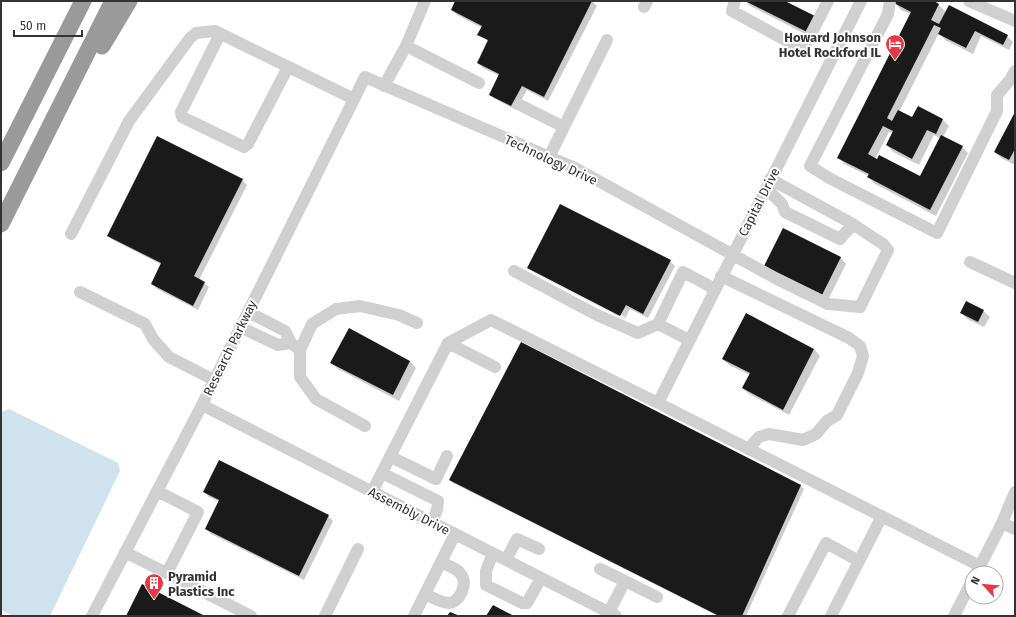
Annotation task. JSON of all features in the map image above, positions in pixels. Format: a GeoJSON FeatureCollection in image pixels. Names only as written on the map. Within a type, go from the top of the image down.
{"type":"FeatureCollection","features":[{"type":"Feature","properties":{"kind":"highway"},"geometry":{"type":"LineString","coordinates":[[17,130],[74,1]]}},
{"type":"Feature","properties":{"kind":"highway"},"geometry":{"type":"LineString","coordinates":[[1,163],[83,1]]}},
{"type":"Feature","properties":{"kind":"highway"},"geometry":{"type":"LineString","coordinates":[[1,224],[113,1]]}},
{"type":"Feature","properties":{"kind":"highway"},"geometry":{"type":"LineString","coordinates":[[25,175],[129,1]]}},
{"type":"Feature","properties":{"kind":"street"},"geometry":{"type":"LineString","coordinates":[[384,86],[406,46],[425,1]]}},
{"type":"Feature","properties":{"kind":"street"},"geometry":{"type":"LineString","coordinates":[[735,1],[732,11],[800,48],[806,44],[828,1]]}},
{"type":"Feature","properties":{"kind":"street","name":"Capital Drive"},"geometry":{"type":"LineString","coordinates":[[658,403],[861,1]]}},
{"type":"Feature","properties":{"kind":"street"},"geometry":{"type":"LineString","coordinates":[[890,1],[888,14],[810,166],[829,178],[937,232],[997,111],[997,95],[1010,80],[1015,71]]}},
{"type":"Feature","properties":{"kind":"street"},"geometry":{"type":"LineString","coordinates":[[969,1],[1015,21]]}},
{"type":"Feature","properties":{"kind":"street"},"geometry":{"type":"LineString","coordinates":[[71,234],[129,121],[176,56],[190,38],[196,33],[215,31],[354,99]]}},
{"type":"Feature","properties":{"kind":"street"},"geometry":{"type":"LineString","coordinates":[[220,34],[181,112],[182,117],[194,123],[244,147],[248,144],[288,67]]}},
{"type":"Feature","properties":{"kind":"street"},"geometry":{"type":"LineString","coordinates":[[549,157],[607,40]]}},
{"type":"Feature","properties":{"kind":"street"},"geometry":{"type":"LineString","coordinates":[[406,46],[479,83]]}},
{"type":"Feature","properties":{"kind":"street","name":"Technology Drive"},"geometry":{"type":"LineString","coordinates":[[365,77],[575,168],[777,279],[828,304],[860,307],[888,250],[883,244],[853,224]]}},
{"type":"Feature","properties":{"kind":"street","name":"Research Parkway"},"geometry":{"type":"LineString","coordinates":[[92,616],[202,405],[365,77]]}},
{"type":"Feature","properties":{"kind":"street"},"geometry":{"type":"LineString","coordinates":[[520,105],[564,128]]}},
{"type":"Feature","properties":{"kind":"street"},"geometry":{"type":"LineString","coordinates":[[768,184],[853,224],[840,239],[784,212],[782,204],[768,184]]}},
{"type":"Feature","properties":{"kind":"street"},"geometry":{"type":"LineString","coordinates":[[970,262],[1015,283]]}},
{"type":"Feature","properties":{"kind":"street"},"geometry":{"type":"LineString","coordinates":[[514,271],[597,315],[638,334],[658,324],[683,272],[715,289]]}},
{"type":"Feature","properties":{"kind":"street"},"geometry":{"type":"LineString","coordinates":[[721,276],[849,338],[860,346],[863,356],[858,373],[837,414],[827,421],[816,434],[803,440],[769,434],[759,436],[748,448]]}},
{"type":"Feature","properties":{"kind":"street"},"geometry":{"type":"LineString","coordinates":[[80,292],[145,324],[153,339],[168,357],[214,380]]}},
{"type":"Feature","properties":{"kind":"street"},"geometry":{"type":"LineString","coordinates":[[296,347],[312,324],[336,309],[360,306],[399,315],[417,323]]}},
{"type":"Feature","properties":{"kind":"street"},"geometry":{"type":"LineString","coordinates":[[248,312],[285,331],[296,347],[300,377],[316,399],[365,426]]}},
{"type":"Feature","properties":{"kind":"street"},"geometry":{"type":"LineString","coordinates":[[372,492],[448,343],[491,320],[882,516],[971,565]]}},
{"type":"Feature","properties":{"kind":"street"},"geometry":{"type":"LineString","coordinates":[[658,324],[689,340]]}},
{"type":"Feature","properties":{"kind":"street"},"geometry":{"type":"LineString","coordinates":[[240,327],[278,345],[296,347]]}},
{"type":"Feature","properties":{"kind":"street"},"geometry":{"type":"LineString","coordinates":[[448,343],[494,367]]}},
{"type":"Feature","properties":{"kind":"street","name":"Assembly Drive"},"geometry":{"type":"LineString","coordinates":[[202,405],[612,614]]}},
{"type":"Feature","properties":{"kind":"street"},"geometry":{"type":"LineString","coordinates":[[391,457],[436,479],[447,456]]}},
{"type":"Feature","properties":{"kind":"street"},"geometry":{"type":"LineString","coordinates":[[382,474],[438,501],[437,510],[432,522]]}},
{"type":"Feature","properties":{"kind":"street"},"geometry":{"type":"LineString","coordinates":[[157,491],[198,512],[167,573]]}},
{"type":"Feature","properties":{"kind":"street"},"geometry":{"type":"LineString","coordinates":[[980,565],[1002,523],[1015,492]]}},
{"type":"Feature","properties":{"kind":"street"},"geometry":{"type":"LineString","coordinates":[[831,616],[882,516]]}},
{"type":"Feature","properties":{"kind":"street"},"geometry":{"type":"LineString","coordinates":[[1002,523],[1015,529]]}},
{"type":"Feature","properties":{"kind":"street"},"geometry":{"type":"LineString","coordinates":[[414,616],[454,534]]}},
{"type":"Feature","properties":{"kind":"street"},"geometry":{"type":"LineString","coordinates":[[506,560],[517,539],[538,549]]}},
{"type":"Feature","properties":{"kind":"street"},"geometry":{"type":"LineString","coordinates":[[788,616],[826,543],[859,561]]}},
{"type":"Feature","properties":{"kind":"street"},"geometry":{"type":"LineString","coordinates":[[325,616],[358,549]]}},
{"type":"Feature","properties":{"kind":"street"},"geometry":{"type":"LineString","coordinates":[[125,552],[251,616]]}},
{"type":"Feature","properties":{"kind":"street"},"geometry":{"type":"LineString","coordinates":[[493,553],[486,571],[486,585],[522,603],[527,603],[541,578]]}},
{"type":"Feature","properties":{"kind":"street"},"geometry":{"type":"LineString","coordinates":[[425,594],[445,603],[451,603],[460,596],[463,589],[462,576],[456,570],[441,562]]}},
{"type":"Feature","properties":{"kind":"street"},"geometry":{"type":"LineString","coordinates":[[600,569],[658,598]]}},
{"type":"Feature","properties":{"kind":"street"},"geometry":{"type":"LineString","coordinates":[[612,614],[625,581]]}},
{"type":"Feature","properties":{"kind":"street"},"geometry":{"type":"LineString","coordinates":[[954,616],[964,597]]}},
{"type":"Feature","properties":{"kind":"water"},"geometry":{"type":"Polygon","coordinates":[[[9,409],[118,463],[120,471],[50,616],[13,616],[1,610],[1,412],[9,409]]]}},
{"type":"Feature","properties":{"kind":"building"},"geometry":{"type":"Polygon","coordinates":[[[455,1],[592,1],[544,97],[522,86],[511,106],[489,95],[499,74],[477,63],[488,40],[477,35],[482,26],[451,10],[455,1]]]}},
{"type":"Feature","properties":{"kind":"building"},"geometry":{"type":"Polygon","coordinates":[[[745,1],[785,1],[815,16],[807,32],[745,1]]]}},
{"type":"Feature","properties":{"kind":"building"},"geometry":{"type":"Polygon","coordinates":[[[895,1],[934,1],[939,4],[931,20],[939,24],[949,5],[1008,35],[1003,45],[975,31],[966,48],[938,34],[941,28],[934,25],[887,118],[892,121],[898,110],[912,117],[918,106],[943,119],[936,134],[927,130],[912,159],[886,145],[893,131],[883,126],[868,154],[877,159],[879,155],[920,176],[941,135],[963,146],[930,210],[867,177],[869,174],[837,158],[911,12],[894,3],[895,1]]]}},
{"type":"Feature","properties":{"kind":"building"},"geometry":{"type":"Polygon","coordinates":[[[1015,112],[1015,149],[1009,160],[994,152],[1015,112]]]}},
{"type":"Feature","properties":{"kind":"building"},"geometry":{"type":"Polygon","coordinates":[[[157,136],[243,179],[194,276],[205,282],[193,306],[151,284],[161,263],[107,236],[157,136]]]}},
{"type":"Feature","properties":{"kind":"building"},"geometry":{"type":"Polygon","coordinates":[[[560,204],[671,260],[643,314],[626,305],[620,316],[527,268],[560,204]]]}},
{"type":"Feature","properties":{"kind":"building"},"geometry":{"type":"Polygon","coordinates":[[[783,228],[841,257],[822,295],[764,266],[783,228]]]}},
{"type":"Feature","properties":{"kind":"building"},"geometry":{"type":"Polygon","coordinates":[[[966,301],[984,310],[978,322],[960,313],[966,301]]]}},
{"type":"Feature","properties":{"kind":"building"},"geometry":{"type":"Polygon","coordinates":[[[746,313],[814,349],[783,410],[742,388],[750,373],[722,359],[746,313]]]}},
{"type":"Feature","properties":{"kind":"building"},"geometry":{"type":"Polygon","coordinates":[[[349,328],[410,361],[393,395],[330,363],[349,328]]]}},
{"type":"Feature","properties":{"kind":"building"},"geometry":{"type":"Polygon","coordinates":[[[521,342],[801,485],[742,616],[719,616],[449,480],[521,342]]]}},
{"type":"Feature","properties":{"kind":"building"},"geometry":{"type":"Polygon","coordinates":[[[219,460],[329,515],[299,576],[205,529],[219,500],[203,492],[219,460]]]}},
{"type":"Feature","properties":{"kind":"building","name":"Pyramid Plastics Inc"},"geometry":{"type":"Polygon","coordinates":[[[142,584],[205,616],[126,616],[142,584]]]}},
{"type":"Feature","properties":{"kind":"building"},"geometry":{"type":"Polygon","coordinates":[[[493,605],[514,616],[486,616],[493,605]]]}},
{"type":"Feature","properties":{"kind":"building"},"geometry":{"type":"Polygon","coordinates":[[[450,612],[460,616],[447,616],[450,612]]]}},
{"type":"Feature","properties":{"kind":"place","name":"Howard Johnson Hotel Rockford IL"},"geometry":{"type":"Point","coordinates":[895,61]}},
{"type":"Feature","properties":{"kind":"place","name":"Pyramid Plastics Inc"},"geometry":{"type":"Point","coordinates":[154,600]}}]}
